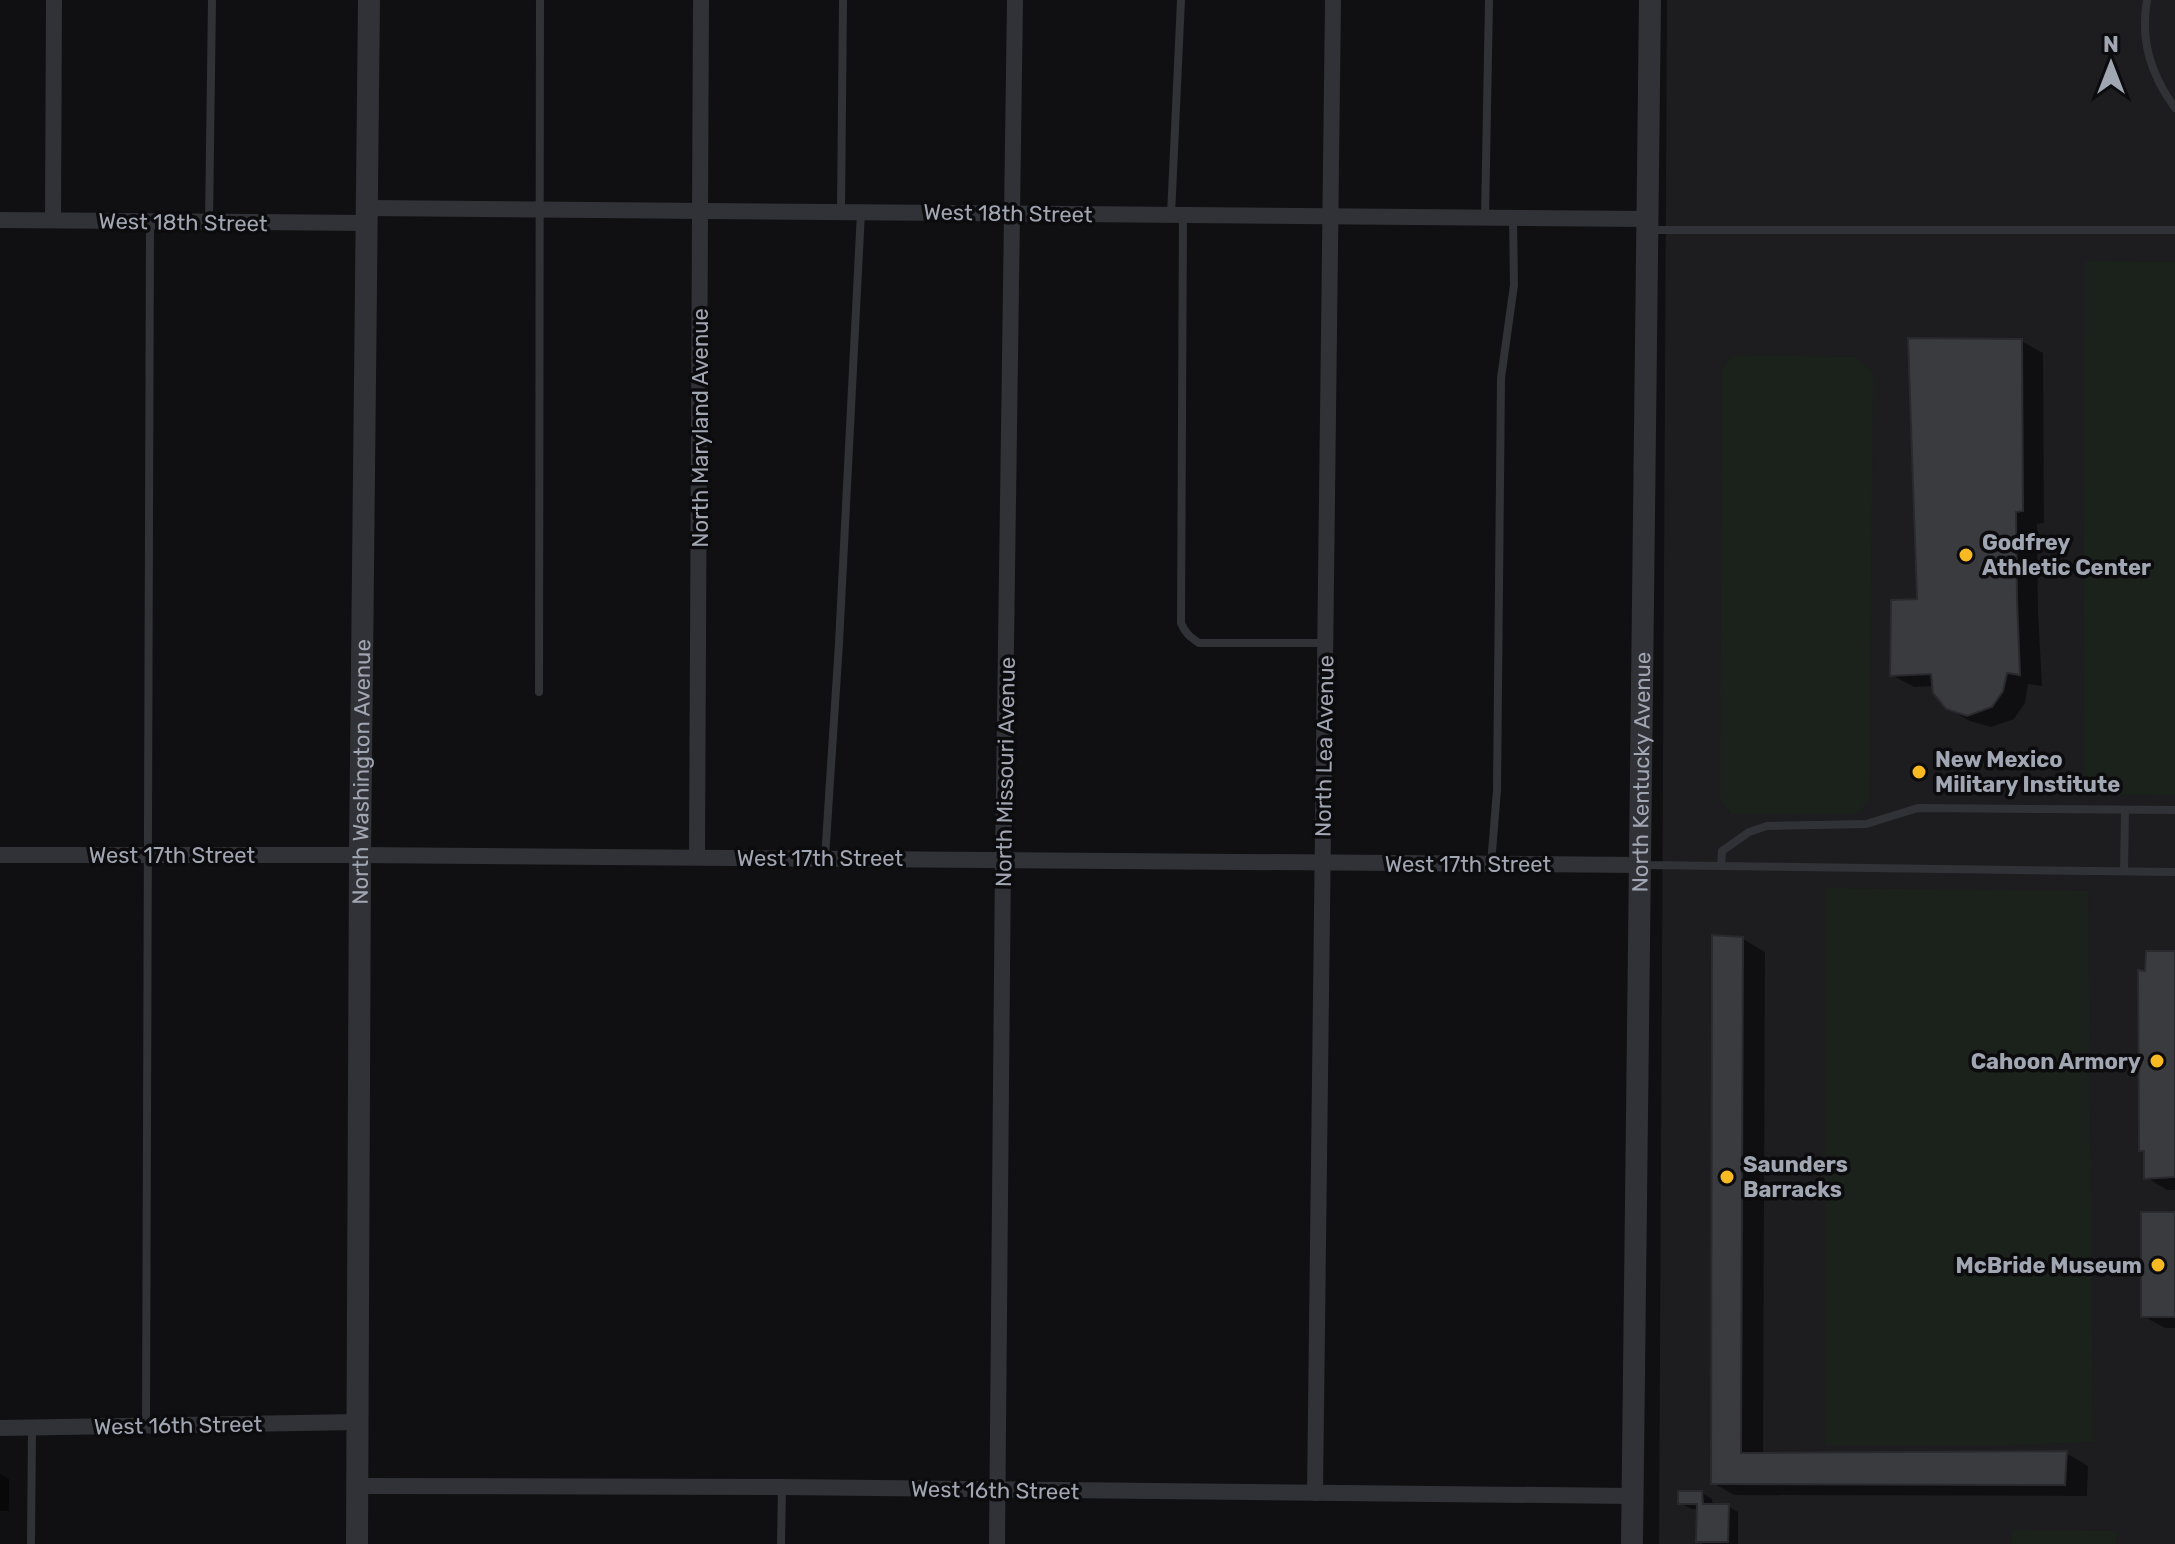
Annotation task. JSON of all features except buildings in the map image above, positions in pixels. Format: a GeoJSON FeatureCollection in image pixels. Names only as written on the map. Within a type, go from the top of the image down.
{"type":"FeatureCollection","features":[{"type":"Feature","properties":{"kind":"street"},"geometry":{"type":"LineString","coordinates":[[53,220],[54,0]]}},
{"type":"Feature","properties":{"kind":"street","name":"North Washington Avenue"},"geometry":{"type":"LineString","coordinates":[[357,1544],[369,0]]}},
{"type":"Feature","properties":{"kind":"street","name":"North Maryland Avenue"},"geometry":{"type":"LineString","coordinates":[[697,857],[701,0]]}},
{"type":"Feature","properties":{"kind":"street","name":"North Missouri Avenue"},"geometry":{"type":"LineString","coordinates":[[997,1544],[1015,0]]}},
{"type":"Feature","properties":{"kind":"street","name":"North Lea Avenue"},"geometry":{"type":"LineString","coordinates":[[1315,1493],[1333,0]]}},
{"type":"Feature","properties":{"kind":"street","name":"North Kentucky Avenue"},"geometry":{"type":"LineString","coordinates":[[1632,1544],[1650,0]]}},
{"type":"Feature","properties":{"kind":"street","name":"West 18th Street"},"geometry":{"type":"LineString","coordinates":[[0,220],[209,222],[539,209],[1513,218],[1648,225]]}},
{"type":"Feature","properties":{"kind":"street","name":"West 17th Street"},"geometry":{"type":"LineString","coordinates":[[0,855],[1639,865]]}},
{"type":"Feature","properties":{"kind":"street","name":"West 16th Street"},"geometry":{"type":"LineString","coordinates":[[0,1428],[357,1422]]}},
{"type":"Feature","properties":{"kind":"street","name":"West 16th Street"},"geometry":{"type":"LineString","coordinates":[[358,1486],[1632,1496]]}},
{"type":"Feature","properties":{"kind":"lane"},"geometry":{"type":"LineString","coordinates":[[209,222],[212,0]]}},
{"type":"Feature","properties":{"kind":"lane"},"geometry":{"type":"LineString","coordinates":[[539,692],[540,0]]}},
{"type":"Feature","properties":{"kind":"lane"},"geometry":{"type":"LineString","coordinates":[[841,211],[843,0]]}},
{"type":"Feature","properties":{"kind":"lane"},"geometry":{"type":"LineString","coordinates":[[1181,0],[1177,215],[1181,623],[1184,631],[1199,643],[1325,643]]}},
{"type":"Feature","properties":{"kind":"lane"},"geometry":{"type":"LineString","coordinates":[[1485,218],[1489,0]]}},
{"type":"Feature","properties":{"kind":"lane"},"geometry":{"type":"LineString","coordinates":[[2147,0],[2145,43],[2150,65],[2175,108]]}},
{"type":"Feature","properties":{"kind":"lane"},"geometry":{"type":"LineString","coordinates":[[825,858],[861,212]]}},
{"type":"Feature","properties":{"kind":"lane"},"geometry":{"type":"LineString","coordinates":[[1491,864],[1497,790],[1501,378],[1514,285],[1513,218]]}},
{"type":"Feature","properties":{"kind":"lane"},"geometry":{"type":"LineString","coordinates":[[146,1426],[150,221]]}},
{"type":"Feature","properties":{"kind":"lane"},"geometry":{"type":"LineString","coordinates":[[1648,225],[2175,230]]}},
{"type":"Feature","properties":{"kind":"lane"},"geometry":{"type":"LineString","coordinates":[[1721,866],[1722,851],[1749,832],[1767,826],[1866,824],[1918,808],[2175,810]]}},
{"type":"Feature","properties":{"kind":"lane"},"geometry":{"type":"LineString","coordinates":[[2124,871],[2125,810]]}},
{"type":"Feature","properties":{"kind":"lane"},"geometry":{"type":"LineString","coordinates":[[1639,865],[2175,872]]}},
{"type":"Feature","properties":{"kind":"lane"},"geometry":{"type":"LineString","coordinates":[[31,1544],[32,1427]]}},
{"type":"Feature","properties":{"kind":"lane"},"geometry":{"type":"LineString","coordinates":[[781,1544],[782,1487]]}},
{"type":"Feature","properties":{"kind":"shaded area","name":"New Mexico Military Institute"},"geometry":{"type":"Polygon","coordinates":[[[1667,0],[2175,0],[2175,1544],[1659,1544],[1667,0]]]}},
{"type":"Feature","properties":{"kind":"shaded area"},"geometry":{"type":"Polygon","coordinates":[[[2085,261],[2175,262],[2175,795],[2083,794],[2085,261]]]}},
{"type":"Feature","properties":{"kind":"shaded area"},"geometry":{"type":"Polygon","coordinates":[[[1734,355],[1855,357],[1873,372],[1869,801],[1855,814],[1732,814],[1720,799],[1722,369],[1734,355]]]}},
{"type":"Feature","properties":{"kind":"shaded area"},"geometry":{"type":"Polygon","coordinates":[[[1825,888],[2088,891],[2093,1442],[1825,1445],[1825,888]]]}},
{"type":"Feature","properties":{"kind":"shaded area"},"geometry":{"type":"Polygon","coordinates":[[[2012,1530],[2116,1531],[2116,1544],[2012,1544],[2012,1530]]]}},
{"type":"Feature","properties":{"kind":"place","name":"Godfrey Athletic Center"},"geometry":{"type":"Point","coordinates":[1966,555]}},
{"type":"Feature","properties":{"kind":"place","name":"New Mexico Military Institute"},"geometry":{"type":"Point","coordinates":[1919,772]}},
{"type":"Feature","properties":{"kind":"place","name":"Cahoon Armory"},"geometry":{"type":"Point","coordinates":[2157,1061]}},
{"type":"Feature","properties":{"kind":"place","name":"Saunders Barracks"},"geometry":{"type":"Point","coordinates":[1727,1177]}},
{"type":"Feature","properties":{"kind":"place","name":"McBride Museum"},"geometry":{"type":"Point","coordinates":[2158,1265]}}]}
